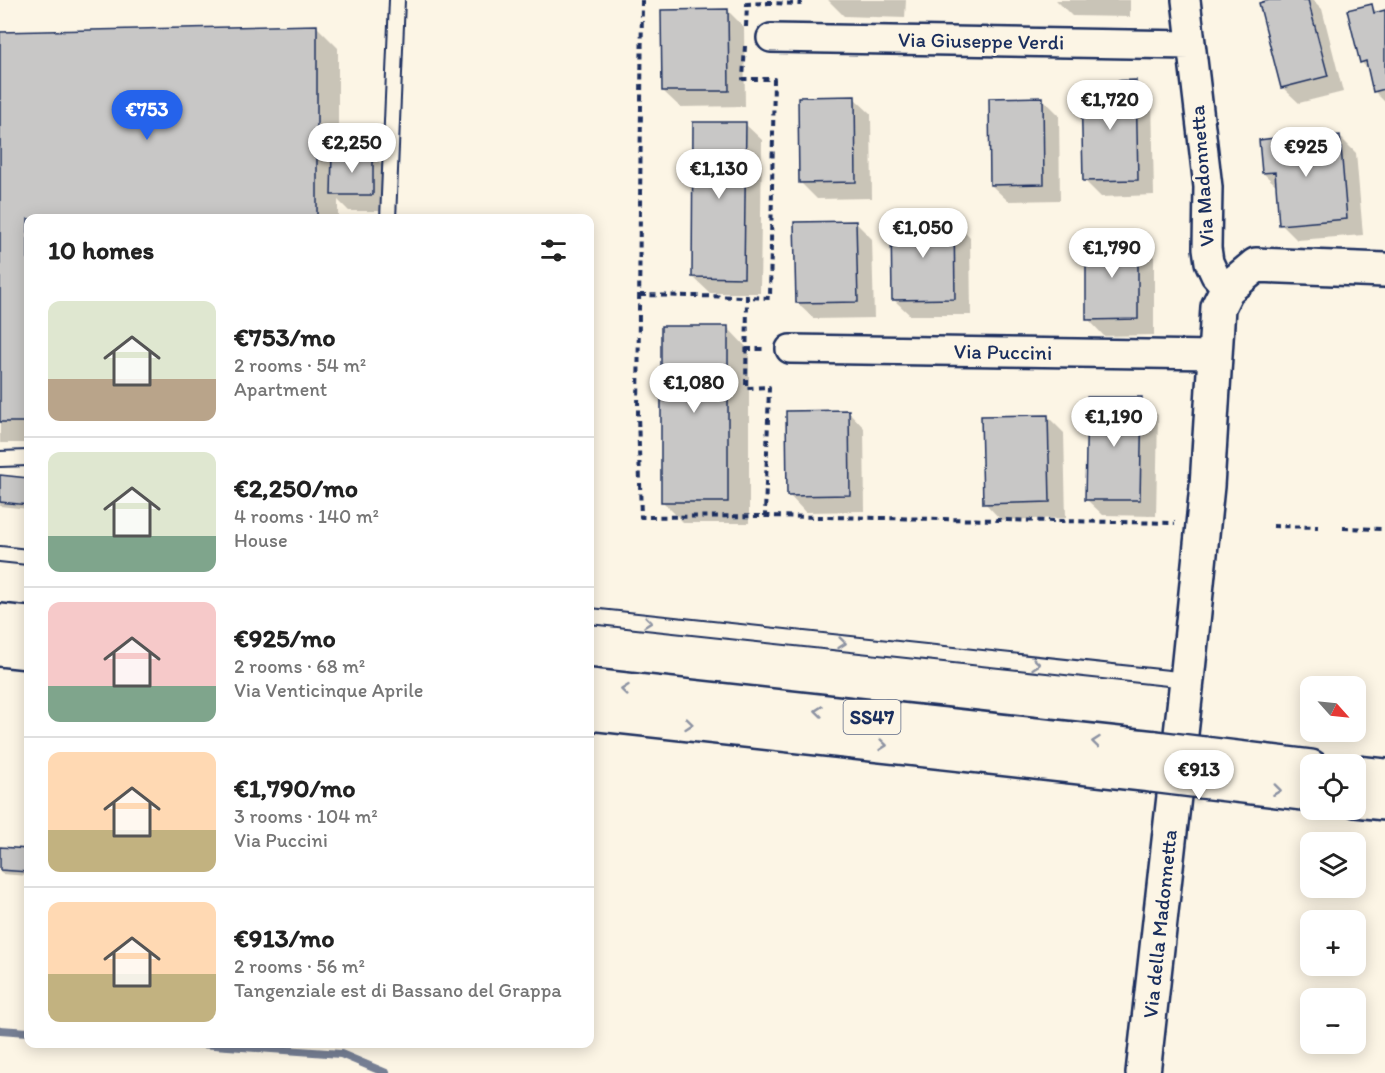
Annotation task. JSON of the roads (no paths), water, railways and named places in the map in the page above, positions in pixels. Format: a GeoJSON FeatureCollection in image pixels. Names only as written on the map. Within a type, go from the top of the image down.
{"type":"FeatureCollection","features":[{"type":"Feature","properties":{"kind":"main road"},"geometry":{"type":"LineString","coordinates":[[1215,355],[1218,307],[1227,289],[1256,265],[1385,270]]}},
{"type":"Feature","properties":{"kind":"main road","name":"Via della Madonnetta"},"geometry":{"type":"LineString","coordinates":[[1143,1073],[1187,680],[1210,447],[1215,355]]}},
{"type":"Feature","properties":{"kind":"main road"},"geometry":{"type":"LineString","coordinates":[[0,621],[24,624]]}},
{"type":"Feature","properties":{"kind":"main road"},"geometry":{"type":"LineString","coordinates":[[0,649],[24,652]]}},
{"type":"Feature","properties":{"kind":"main road","name":"SS47"},"geometry":{"type":"LineString","coordinates":[[594,687],[1202,767],[1300,791]]}},
{"type":"Feature","properties":{"kind":"main road","name":"SS47"},"geometry":{"type":"LineString","coordinates":[[594,713],[1153,761]]}},
{"type":"Feature","properties":{"kind":"main road","name":"SS47"},"geometry":{"type":"LineString","coordinates":[[1202,767],[1300,767]]}},
{"type":"Feature","properties":{"kind":"main road"},"geometry":{"type":"LineString","coordinates":[[1366,773],[1385,776]]}},
{"type":"Feature","properties":{"kind":"main road"},"geometry":{"type":"LineString","coordinates":[[1366,801],[1385,803]]}},
{"type":"Feature","properties":{"kind":"street","name":"Via Madonnetta"},"geometry":{"type":"LineString","coordinates":[[1186,0],[1208,187],[1209,262],[1227,289]]}},
{"type":"Feature","properties":{"kind":"street","name":"Via Giuseppe Verdi"},"geometry":{"type":"LineString","coordinates":[[771,38],[1190,45]]}},
{"type":"Feature","properties":{"kind":"street","name":"Via Puccini"},"geometry":{"type":"LineString","coordinates":[[790,349],[1215,355]]}},
{"type":"Feature","properties":{"kind":"lane"},"geometry":{"type":"LineString","coordinates":[[388,214],[397,0]]}},
{"type":"Feature","properties":{"kind":"lane"},"geometry":{"type":"LineString","coordinates":[[0,459],[24,458]]}},
{"type":"Feature","properties":{"kind":"lane"},"geometry":{"type":"LineString","coordinates":[[0,554],[24,557]]}},
{"type":"Feature","properties":{"kind":"lane"},"geometry":{"type":"LineString","coordinates":[[594,616],[1187,680]]}},
{"type":"Feature","properties":{"kind":"waterway"},"geometry":{"type":"LineString","coordinates":[[0,1030],[24,1032]]}},
{"type":"Feature","properties":{"kind":"waterway"},"geometry":{"type":"LineString","coordinates":[[256,1048],[341,1054],[386,1073]]}}]}
